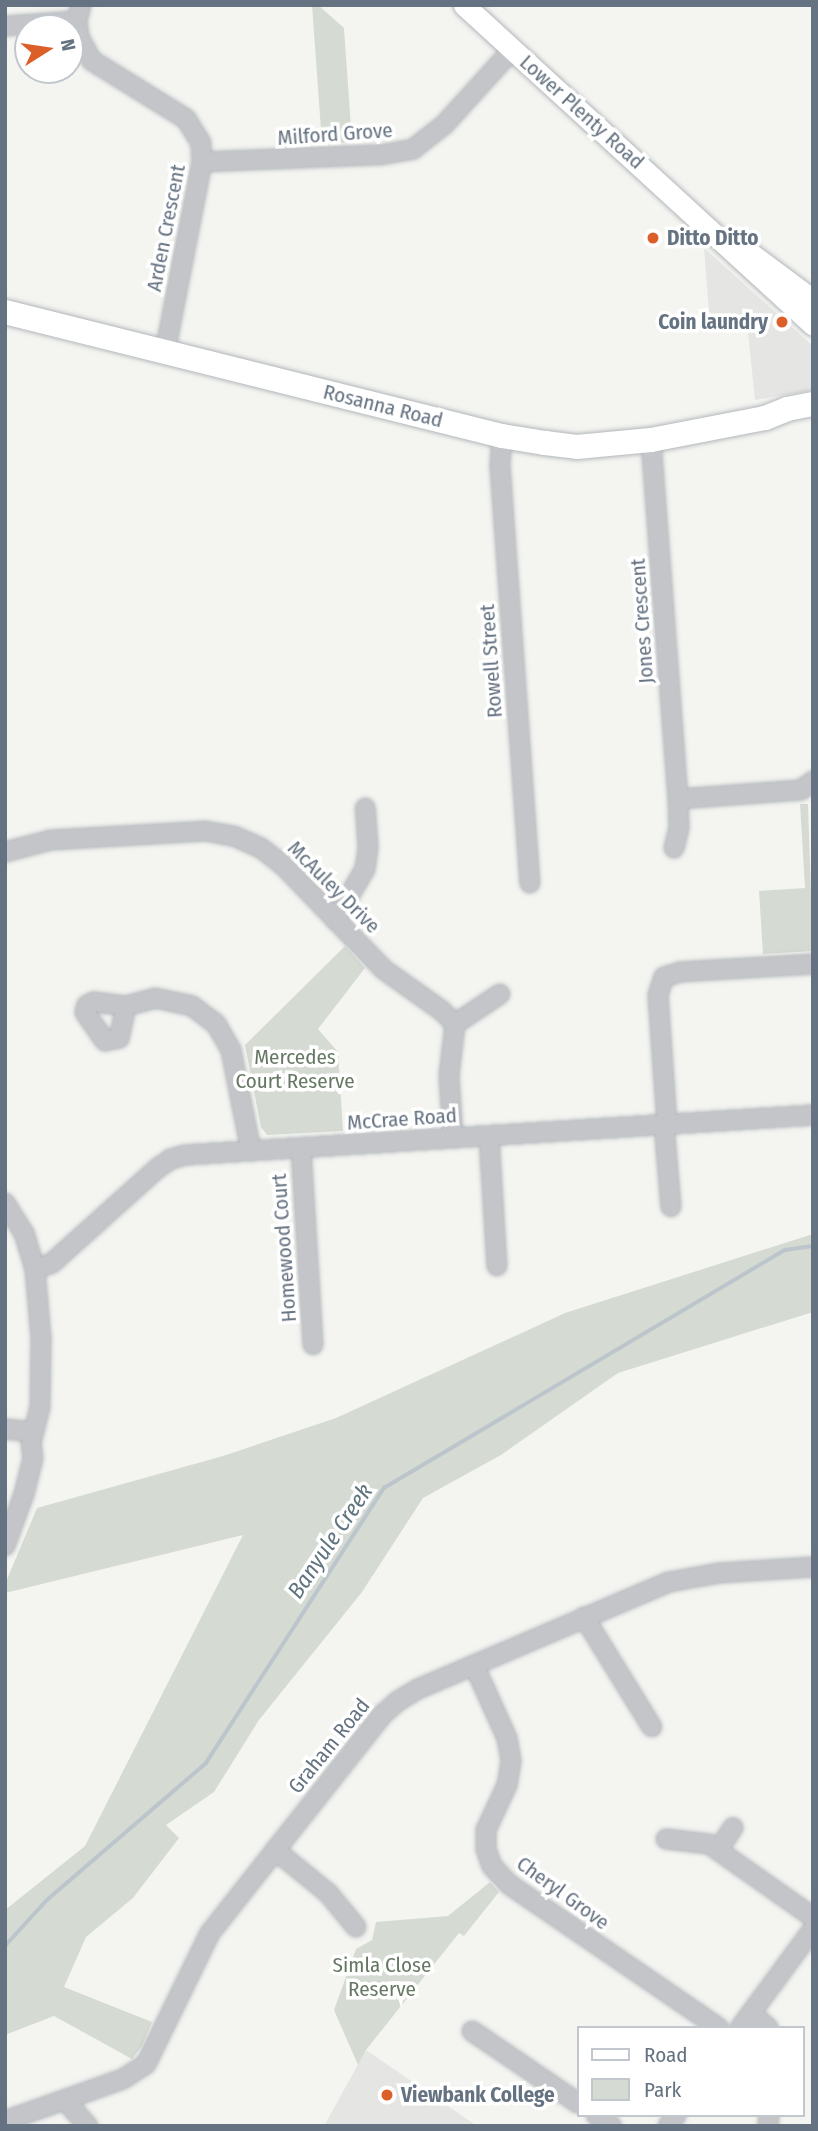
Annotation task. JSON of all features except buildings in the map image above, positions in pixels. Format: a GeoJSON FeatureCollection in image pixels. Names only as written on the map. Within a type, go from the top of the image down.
{"type":"FeatureCollection","features":[{"type":"Feature","properties":{"kind":"highway","name":"Rosanna Road"},"geometry":{"type":"LineString","coordinates":[[5,312],[502,436],[577,447],[651,440],[765,418],[787,409],[813,404]]}},
{"type":"Feature","properties":{"kind":"highway","name":"Rosanna Road"},"geometry":{"type":"LineString","coordinates":[[765,418],[787,422],[813,420]]}},
{"type":"Feature","properties":{"kind":"main road","name":"Lower Plenty Road"},"geometry":{"type":"LineString","coordinates":[[464,5],[813,325]]}},
{"type":"Feature","properties":{"kind":"main road","name":"Lower Plenty Road"},"geometry":{"type":"LineString","coordinates":[[699,220],[764,262],[813,300]]}},
{"type":"Feature","properties":{"kind":"street"},"geometry":{"type":"LineString","coordinates":[[5,26],[79,13]]}},
{"type":"Feature","properties":{"kind":"street","name":"Arden Crescent"},"geometry":{"type":"LineString","coordinates":[[79,13],[81,46],[98,66],[176,113],[192,126],[201,143],[202,162],[165,352]]}},
{"type":"Feature","properties":{"kind":"street","name":"Milford Grove"},"geometry":{"type":"LineString","coordinates":[[202,162],[380,155],[413,149],[444,125],[513,49]]}},
{"type":"Feature","properties":{"kind":"street","name":"Rowell Street"},"geometry":{"type":"LineString","coordinates":[[502,436],[500,466],[530,883]]}},
{"type":"Feature","properties":{"kind":"street","name":"Jones Crescent"},"geometry":{"type":"LineString","coordinates":[[651,440],[680,828],[674,848]]}},
{"type":"Feature","properties":{"kind":"street"},"geometry":{"type":"LineString","coordinates":[[678,799],[802,790],[813,781]]}},
{"type":"Feature","properties":{"kind":"street"},"geometry":{"type":"LineString","coordinates":[[335,920],[365,869],[368,847],[365,808]]}},
{"type":"Feature","properties":{"kind":"street","name":"McAuley Drive"},"geometry":{"type":"LineString","coordinates":[[5,852],[51,840],[220,832],[248,841],[274,857],[383,969],[442,1011],[454,1024]]}},
{"type":"Feature","properties":{"kind":"street"},"geometry":{"type":"LineString","coordinates":[[671,1207],[659,995],[664,977],[680,972],[813,964]]}},
{"type":"Feature","properties":{"kind":"street"},"geometry":{"type":"LineString","coordinates":[[453,1138],[449,1076],[454,1024],[500,994]]}},
{"type":"Feature","properties":{"kind":"street"},"geometry":{"type":"LineString","coordinates":[[126,1006],[155,998],[192,1006],[216,1024],[231,1050],[251,1151]]}},
{"type":"Feature","properties":{"kind":"street","name":"McCrae Road"},"geometry":{"type":"LineString","coordinates":[[35,1269],[52,1263],[171,1159],[251,1151],[813,1115]]}},
{"type":"Feature","properties":{"kind":"street"},"geometry":{"type":"LineString","coordinates":[[489,1136],[497,1266]]}},
{"type":"Feature","properties":{"kind":"street","name":"Homewood Court"},"geometry":{"type":"LineString","coordinates":[[301,1148],[313,1345]]}},
{"type":"Feature","properties":{"kind":"street"},"geometry":{"type":"LineString","coordinates":[[5,1203],[23,1233],[35,1269],[41,1338],[40,1407],[32,1432],[33,1458],[24,1494],[5,1546]]}},
{"type":"Feature","properties":{"kind":"street"},"geometry":{"type":"LineString","coordinates":[[5,1429],[32,1432]]}},
{"type":"Feature","properties":{"kind":"street","name":"Graham Road"},"geometry":{"type":"LineString","coordinates":[[5,2121],[123,2079],[146,2064],[200,1950],[275,1850],[390,1707],[418,1689],[584,1617],[683,1578],[813,1567]]}},
{"type":"Feature","properties":{"kind":"street"},"geometry":{"type":"LineString","coordinates":[[584,1617],[652,1727]]}},
{"type":"Feature","properties":{"kind":"street","name":"Cheryl Grove"},"geometry":{"type":"LineString","coordinates":[[474,1665],[507,1738],[511,1761],[508,1785],[486,1830],[486,1849],[492,1866],[510,1885],[716,2026]]}},
{"type":"Feature","properties":{"kind":"street"},"geometry":{"type":"LineString","coordinates":[[718,1850],[733,1828]]}},
{"type":"Feature","properties":{"kind":"street"},"geometry":{"type":"LineString","coordinates":[[666,1839],[702,1841],[813,1917]]}},
{"type":"Feature","properties":{"kind":"street"},"geometry":{"type":"LineString","coordinates":[[275,1850],[328,1893],[356,1927]]}},
{"type":"Feature","properties":{"kind":"street"},"geometry":{"type":"LineString","coordinates":[[746,2021],[813,1929]]}},
{"type":"Feature","properties":{"kind":"street"},"geometry":{"type":"LineString","coordinates":[[472,2031],[576,2102]]}},
{"type":"Feature","properties":{"kind":"street"},"geometry":{"type":"LineString","coordinates":[[65,2100],[88,2126]]}},
{"type":"Feature","properties":{"kind":"shaded area"},"geometry":{"type":"Polygon","coordinates":[[[704,248],[813,346],[813,390],[755,400],[748,333],[709,312],[704,248]]]}},
{"type":"Feature","properties":{"kind":"shaded area","name":"Viewbank College"},"geometry":{"type":"Polygon","coordinates":[[[366,2050],[477,2126],[324,2126],[366,2050]]]}},
{"type":"Feature","properties":{"kind":"green space"},"geometry":{"type":"Polygon","coordinates":[[[312,5],[318,5],[344,28],[352,142],[322,144],[312,5]]]}},
{"type":"Feature","properties":{"kind":"green space"},"geometry":{"type":"Polygon","coordinates":[[[800,804],[808,804],[813,951],[763,954],[759,891],[805,888],[800,804]]]}},
{"type":"Feature","properties":{"kind":"green space","name":"Mercedes Court Reserve"},"geometry":{"type":"Polygon","coordinates":[[[345,946],[365,968],[318,1029],[338,1052],[343,1131],[267,1135],[261,1127],[245,1045],[345,946]]]}},
{"type":"Feature","properties":{"kind":"green space"},"geometry":{"type":"Polygon","coordinates":[[[813,1234],[813,1312],[618,1373],[501,1455],[423,1498],[362,1592],[259,1720],[214,1792],[166,1825],[179,1838],[133,1898],[86,1937],[64,1987],[152,2022],[142,2046],[132,2059],[54,2016],[5,2035],[5,1910],[85,1846],[243,1535],[5,1593],[5,1584],[37,1508],[223,1456],[336,1418],[565,1313],[813,1234]]]}},
{"type":"Feature","properties":{"kind":"green space","name":"Simla Close Reserve"},"geometry":{"type":"Polygon","coordinates":[[[490,1882],[499,1892],[464,1936],[459,1933],[366,2050],[358,2065],[334,2010],[356,1949],[372,1940],[376,1922],[448,1916],[490,1882]]]}},
{"type":"Feature","properties":{"kind":"waterway","name":"Banyule Creek"},"geometry":{"type":"LineString","coordinates":[[5,1946],[47,1900],[206,1763],[384,1488],[785,1250],[813,1246]]}},
{"type":"Feature","properties":{"kind":"place","name":"Ditto Ditto"},"geometry":{"type":"Point","coordinates":[653,238]}},
{"type":"Feature","properties":{"kind":"place","name":"Coin laundry"},"geometry":{"type":"Point","coordinates":[782,322]}},
{"type":"Feature","properties":{"kind":"place","name":"Viewbank College"},"geometry":{"type":"Point","coordinates":[387,2095]}}]}
